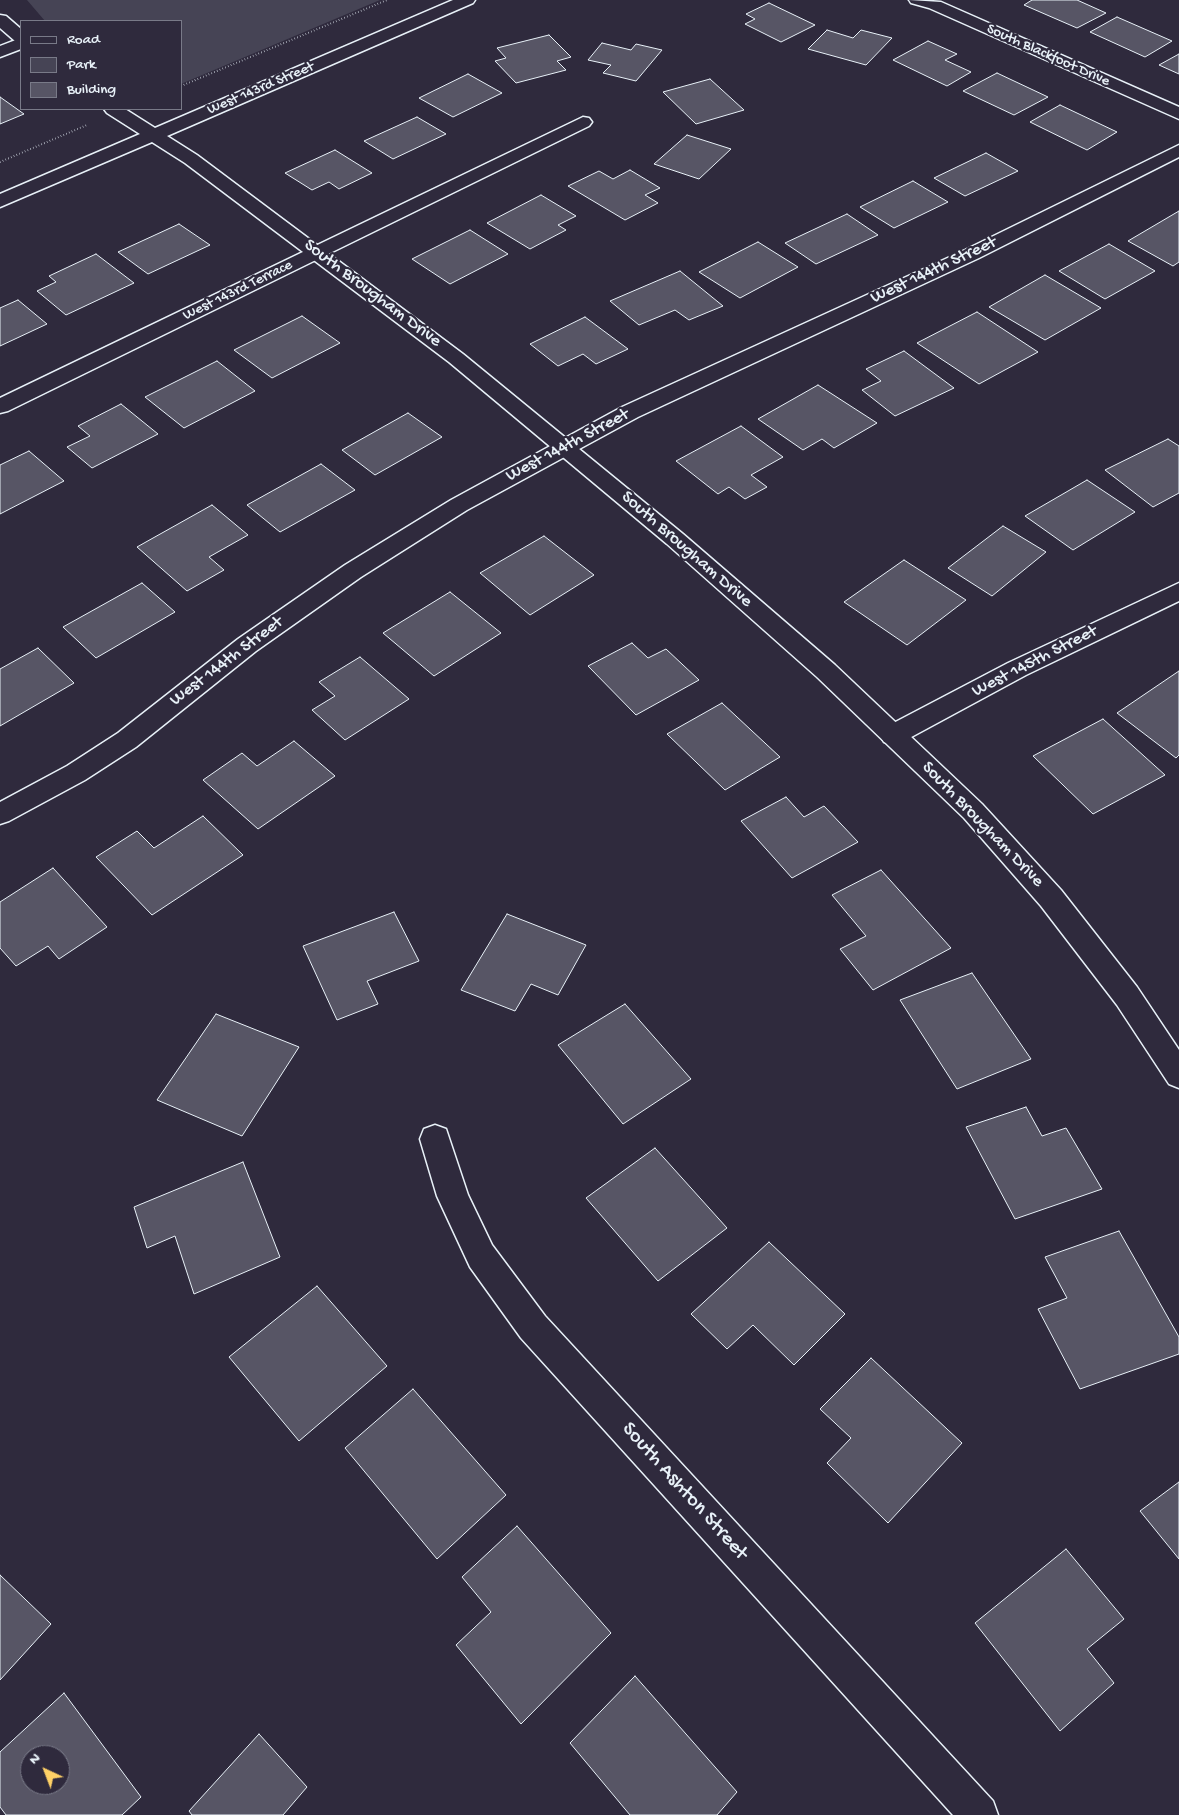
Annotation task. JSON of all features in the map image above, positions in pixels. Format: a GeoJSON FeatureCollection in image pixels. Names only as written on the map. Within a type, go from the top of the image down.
{"type":"FeatureCollection","features":[{"type":"Feature","properties":{"kind":"street","name":"West 143rd Street"},"geometry":{"type":"LineString","coordinates":[[0,201],[467,0]]}},
{"type":"Feature","properties":{"kind":"street","name":"South Blackfoot Drive"},"geometry":{"type":"LineString","coordinates":[[917,0],[935,5],[1179,114]]}},
{"type":"Feature","properties":{"kind":"street"},"geometry":{"type":"LineString","coordinates":[[0,20],[20,36]]}},
{"type":"Feature","properties":{"kind":"street"},"geometry":{"type":"LineString","coordinates":[[0,52],[20,43]]}},
{"type":"Feature","properties":{"kind":"street","name":"South Brougham Drive"},"geometry":{"type":"LineString","coordinates":[[116,111],[191,159],[456,358],[565,447],[819,665],[973,811],[1051,898],[1127,996],[1179,1075]]}},
{"type":"Feature","properties":{"kind":"street","name":"West 143rd Terrace"},"geometry":{"type":"LineString","coordinates":[[0,406],[583,122]]}},
{"type":"Feature","properties":{"kind":"street","name":"West 144th Street"},"geometry":{"type":"LineString","coordinates":[[0,814],[76,773],[127,740],[247,645],[354,571],[458,505],[630,412],[972,254],[1179,150]]}},
{"type":"Feature","properties":{"kind":"street","name":"West 145th Street"},"geometry":{"type":"LineString","coordinates":[[894,735],[1017,669],[1179,591]]}},
{"type":"Feature","properties":{"kind":"street","name":"South Ashton Street"},"geometry":{"type":"LineString","coordinates":[[435,1139],[453,1196],[481,1256],[533,1327],[979,1815]]}},
{"type":"Feature","properties":{"kind":"path"},"geometry":{"type":"LineString","coordinates":[[182,86],[387,0]]}},
{"type":"Feature","properties":{"kind":"path"},"geometry":{"type":"LineString","coordinates":[[0,162],[116,111]]}},
{"type":"Feature","properties":{"kind":"green space"},"geometry":{"type":"Polygon","coordinates":[[[27,0],[380,0],[182,84],[182,20],[44,20],[27,0]]]}},
{"type":"Feature","properties":{"kind":"building"},"geometry":{"type":"Polygon","coordinates":[[[1032,0],[1077,0],[1106,13],[1077,28],[1024,5],[1032,0]]]}},
{"type":"Feature","properties":{"kind":"building"},"geometry":{"type":"Polygon","coordinates":[[[769,3],[815,25],[781,42],[745,24],[755,19],[746,14],[769,3]]]}},
{"type":"Feature","properties":{"kind":"building"},"geometry":{"type":"Polygon","coordinates":[[[1117,17],[1172,41],[1145,57],[1090,32],[1117,17]]]}},
{"type":"Feature","properties":{"kind":"building"},"geometry":{"type":"Polygon","coordinates":[[[827,30],[853,38],[861,30],[892,38],[866,65],[808,49],[827,30]]]}},
{"type":"Feature","properties":{"kind":"building"},"geometry":{"type":"Polygon","coordinates":[[[549,35],[571,57],[557,61],[566,70],[516,83],[495,61],[506,58],[497,48],[549,35]]]}},
{"type":"Feature","properties":{"kind":"building"},"geometry":{"type":"Polygon","coordinates":[[[928,41],[957,54],[945,60],[971,72],[947,86],[893,60],[928,41]]]}},
{"type":"Feature","properties":{"kind":"building"},"geometry":{"type":"Polygon","coordinates":[[[602,43],[631,50],[636,44],[662,50],[636,81],[603,73],[611,65],[588,60],[602,43]]]}},
{"type":"Feature","properties":{"kind":"building"},"geometry":{"type":"Polygon","coordinates":[[[1179,54],[1179,74],[1159,65],[1179,54]]]}},
{"type":"Feature","properties":{"kind":"building"},"geometry":{"type":"Polygon","coordinates":[[[997,73],[1048,97],[1014,115],[963,91],[997,73]]]}},
{"type":"Feature","properties":{"kind":"building"},"geometry":{"type":"Polygon","coordinates":[[[468,74],[502,93],[453,117],[419,98],[468,74]]]}},
{"type":"Feature","properties":{"kind":"building"},"geometry":{"type":"Polygon","coordinates":[[[710,79],[744,110],[696,124],[663,92],[710,79]]]}},
{"type":"Feature","properties":{"kind":"building"},"geometry":{"type":"Polygon","coordinates":[[[0,97],[24,114],[0,124],[0,97]]]}},
{"type":"Feature","properties":{"kind":"building"},"geometry":{"type":"Polygon","coordinates":[[[1060,105],[1117,132],[1087,150],[1030,122],[1060,105]]]}},
{"type":"Feature","properties":{"kind":"building"},"geometry":{"type":"Polygon","coordinates":[[[417,117],[446,134],[393,159],[364,141],[417,117]]]}},
{"type":"Feature","properties":{"kind":"building"},"geometry":{"type":"Polygon","coordinates":[[[687,135],[731,149],[699,179],[654,164],[687,135]]]}},
{"type":"Feature","properties":{"kind":"building"},"geometry":{"type":"Polygon","coordinates":[[[335,150],[372,173],[339,189],[329,182],[312,190],[285,173],[335,150]]]}},
{"type":"Feature","properties":{"kind":"building"},"geometry":{"type":"Polygon","coordinates":[[[986,153],[1018,171],[965,196],[934,178],[986,153]]]}},
{"type":"Feature","properties":{"kind":"building"},"geometry":{"type":"Polygon","coordinates":[[[630,170],[660,188],[645,195],[658,203],[625,220],[568,186],[599,171],[613,179],[630,170]]]}},
{"type":"Feature","properties":{"kind":"building"},"geometry":{"type":"Polygon","coordinates":[[[913,181],[948,202],[894,228],[860,207],[913,181]]]}},
{"type":"Feature","properties":{"kind":"building"},"geometry":{"type":"Polygon","coordinates":[[[541,195],[576,216],[558,225],[566,230],[530,249],[487,223],[541,195]]]}},
{"type":"Feature","properties":{"kind":"building"},"geometry":{"type":"Polygon","coordinates":[[[1179,211],[1179,262],[1173,266],[1128,241],[1179,211]]]}},
{"type":"Feature","properties":{"kind":"building"},"geometry":{"type":"Polygon","coordinates":[[[847,214],[878,235],[816,264],[785,243],[847,214]]]}},
{"type":"Feature","properties":{"kind":"building"},"geometry":{"type":"Polygon","coordinates":[[[179,224],[210,245],[148,274],[118,252],[179,224]]]}},
{"type":"Feature","properties":{"kind":"building"},"geometry":{"type":"Polygon","coordinates":[[[470,230],[508,254],[450,284],[412,259],[470,230]]]}},
{"type":"Feature","properties":{"kind":"building"},"geometry":{"type":"Polygon","coordinates":[[[758,242],[798,267],[740,298],[699,272],[758,242]]]}},
{"type":"Feature","properties":{"kind":"building"},"geometry":{"type":"Polygon","coordinates":[[[1109,244],[1155,271],[1105,299],[1059,271],[1109,244]]]}},
{"type":"Feature","properties":{"kind":"building"},"geometry":{"type":"Polygon","coordinates":[[[96,254],[134,283],[66,315],[37,291],[56,282],[49,276],[96,254]]]}},
{"type":"Feature","properties":{"kind":"building"},"geometry":{"type":"Polygon","coordinates":[[[680,271],[723,306],[689,320],[675,310],[639,325],[610,301],[680,271]]]}},
{"type":"Feature","properties":{"kind":"building"},"geometry":{"type":"Polygon","coordinates":[[[1045,275],[1101,308],[1045,340],[989,307],[1045,275]]]}},
{"type":"Feature","properties":{"kind":"building"},"geometry":{"type":"Polygon","coordinates":[[[18,300],[47,324],[0,346],[0,308],[18,300]]]}},
{"type":"Feature","properties":{"kind":"building"},"geometry":{"type":"Polygon","coordinates":[[[977,312],[1038,352],[979,384],[917,343],[977,312]]]}},
{"type":"Feature","properties":{"kind":"building"},"geometry":{"type":"Polygon","coordinates":[[[302,316],[340,343],[272,378],[234,350],[302,316]]]}},
{"type":"Feature","properties":{"kind":"building"},"geometry":{"type":"Polygon","coordinates":[[[585,317],[628,349],[596,364],[583,354],[558,366],[530,344],[585,317]]]}},
{"type":"Feature","properties":{"kind":"building"},"geometry":{"type":"Polygon","coordinates":[[[904,351],[954,388],[895,416],[862,390],[881,381],[866,369],[904,351]]]}},
{"type":"Feature","properties":{"kind":"building"},"geometry":{"type":"Polygon","coordinates":[[[217,361],[255,391],[184,428],[145,397],[217,361]]]}},
{"type":"Feature","properties":{"kind":"building"},"geometry":{"type":"Polygon","coordinates":[[[818,385],[877,423],[834,448],[822,439],[803,450],[758,419],[818,385]]]}},
{"type":"Feature","properties":{"kind":"building"},"geometry":{"type":"Polygon","coordinates":[[[121,404],[158,434],[92,468],[67,447],[90,436],[78,426],[121,404]]]}},
{"type":"Feature","properties":{"kind":"building"},"geometry":{"type":"Polygon","coordinates":[[[408,413],[442,437],[375,475],[342,450],[408,413]]]}},
{"type":"Feature","properties":{"kind":"building"},"geometry":{"type":"Polygon","coordinates":[[[741,426],[783,457],[751,475],[767,487],[745,499],[729,487],[718,494],[676,461],[741,426]]]}},
{"type":"Feature","properties":{"kind":"building"},"geometry":{"type":"Polygon","coordinates":[[[1168,439],[1179,446],[1179,493],[1153,507],[1105,470],[1168,439]]]}},
{"type":"Feature","properties":{"kind":"building"},"geometry":{"type":"Polygon","coordinates":[[[29,451],[64,481],[0,514],[0,465],[29,451]]]}},
{"type":"Feature","properties":{"kind":"building"},"geometry":{"type":"Polygon","coordinates":[[[321,464],[355,490],[280,532],[247,505],[321,464]]]}},
{"type":"Feature","properties":{"kind":"building"},"geometry":{"type":"Polygon","coordinates":[[[1087,480],[1135,512],[1073,550],[1025,516],[1087,480]]]}},
{"type":"Feature","properties":{"kind":"building"},"geometry":{"type":"Polygon","coordinates":[[[212,505],[248,535],[209,557],[224,570],[187,591],[137,547],[212,505]]]}},
{"type":"Feature","properties":{"kind":"building"},"geometry":{"type":"Polygon","coordinates":[[[1003,526],[1046,552],[992,596],[948,568],[1003,526]]]}},
{"type":"Feature","properties":{"kind":"building"},"geometry":{"type":"Polygon","coordinates":[[[544,536],[594,575],[530,615],[480,573],[544,536]]]}},
{"type":"Feature","properties":{"kind":"building"},"geometry":{"type":"Polygon","coordinates":[[[904,560],[966,600],[907,645],[844,602],[904,560]]]}},
{"type":"Feature","properties":{"kind":"building"},"geometry":{"type":"Polygon","coordinates":[[[142,583],[175,612],[96,658],[63,627],[142,583]]]}},
{"type":"Feature","properties":{"kind":"building"},"geometry":{"type":"Polygon","coordinates":[[[450,592],[501,633],[434,676],[383,633],[450,592]]]}},
{"type":"Feature","properties":{"kind":"building"},"geometry":{"type":"Polygon","coordinates":[[[632,643],[648,658],[666,649],[699,680],[636,715],[588,666],[632,643]]]}},
{"type":"Feature","properties":{"kind":"building"},"geometry":{"type":"Polygon","coordinates":[[[38,648],[74,683],[0,726],[0,669],[38,648]]]}},
{"type":"Feature","properties":{"kind":"building"},"geometry":{"type":"Polygon","coordinates":[[[360,657],[409,699],[345,740],[312,710],[335,696],[319,682],[360,657]]]}},
{"type":"Feature","properties":{"kind":"building"},"geometry":{"type":"Polygon","coordinates":[[[1179,671],[1179,755],[1176,758],[1117,713],[1179,671]]]}},
{"type":"Feature","properties":{"kind":"building"},"geometry":{"type":"Polygon","coordinates":[[[722,703],[780,757],[725,790],[667,734],[722,703]]]}},
{"type":"Feature","properties":{"kind":"building"},"geometry":{"type":"Polygon","coordinates":[[[1103,719],[1165,775],[1093,814],[1033,756],[1103,719]]]}},
{"type":"Feature","properties":{"kind":"building"},"geometry":{"type":"Polygon","coordinates":[[[294,741],[335,776],[258,829],[203,780],[242,753],[257,766],[294,741]]]}},
{"type":"Feature","properties":{"kind":"building"},"geometry":{"type":"Polygon","coordinates":[[[786,797],[804,817],[824,806],[858,842],[792,878],[741,821],[786,797]]]}},
{"type":"Feature","properties":{"kind":"building"},"geometry":{"type":"Polygon","coordinates":[[[203,816],[243,855],[152,915],[96,857],[137,831],[154,848],[203,816]]]}},
{"type":"Feature","properties":{"kind":"building"},"geometry":{"type":"Polygon","coordinates":[[[53,868],[107,927],[59,959],[48,946],[16,966],[0,948],[0,902],[53,868]]]}},
{"type":"Feature","properties":{"kind":"building"},"geometry":{"type":"Polygon","coordinates":[[[881,870],[951,948],[873,990],[840,949],[866,936],[832,895],[881,870]]]}},
{"type":"Feature","properties":{"kind":"building"},"geometry":{"type":"Polygon","coordinates":[[[394,912],[419,961],[367,981],[378,1004],[337,1020],[303,946],[394,912]]]}},
{"type":"Feature","properties":{"kind":"building"},"geometry":{"type":"Polygon","coordinates":[[[507,914],[586,945],[558,995],[531,984],[515,1011],[461,990],[507,914]]]}},
{"type":"Feature","properties":{"kind":"building"},"geometry":{"type":"Polygon","coordinates":[[[972,973],[1031,1059],[957,1089],[900,1000],[972,973]]]}},
{"type":"Feature","properties":{"kind":"building"},"geometry":{"type":"Polygon","coordinates":[[[625,1004],[691,1079],[623,1124],[558,1045],[625,1004]]]}},
{"type":"Feature","properties":{"kind":"building"},"geometry":{"type":"Polygon","coordinates":[[[216,1014],[299,1047],[242,1136],[157,1100],[216,1014]]]}},
{"type":"Feature","properties":{"kind":"building"},"geometry":{"type":"Polygon","coordinates":[[[1026,1107],[1042,1136],[1066,1128],[1102,1189],[1015,1219],[966,1127],[1026,1107]]]}},
{"type":"Feature","properties":{"kind":"building"},"geometry":{"type":"Polygon","coordinates":[[[655,1148],[727,1228],[658,1281],[586,1198],[655,1148]]]}},
{"type":"Feature","properties":{"kind":"building"},"geometry":{"type":"Polygon","coordinates":[[[243,1162],[280,1257],[194,1294],[175,1236],[147,1248],[134,1207],[243,1162]]]}},
{"type":"Feature","properties":{"kind":"building"},"geometry":{"type":"Polygon","coordinates":[[[1119,1231],[1179,1337],[1179,1354],[1080,1389],[1038,1309],[1067,1298],[1045,1257],[1119,1231]]]}},
{"type":"Feature","properties":{"kind":"building"},"geometry":{"type":"Polygon","coordinates":[[[769,1242],[845,1314],[794,1365],[753,1325],[727,1349],[691,1314],[769,1242]]]}},
{"type":"Feature","properties":{"kind":"building"},"geometry":{"type":"Polygon","coordinates":[[[317,1286],[387,1366],[299,1441],[229,1357],[317,1286]]]}},
{"type":"Feature","properties":{"kind":"building"},"geometry":{"type":"Polygon","coordinates":[[[871,1358],[962,1443],[888,1523],[827,1463],[851,1438],[820,1409],[871,1358]]]}},
{"type":"Feature","properties":{"kind":"building"},"geometry":{"type":"Polygon","coordinates":[[[413,1389],[506,1495],[437,1559],[345,1448],[413,1389]]]}},
{"type":"Feature","properties":{"kind":"building"},"geometry":{"type":"Polygon","coordinates":[[[1179,1482],[1179,1559],[1140,1511],[1179,1482]]]}},
{"type":"Feature","properties":{"kind":"building"},"geometry":{"type":"Polygon","coordinates":[[[517,1526],[611,1633],[521,1724],[456,1645],[491,1612],[462,1577],[517,1526]]]}},
{"type":"Feature","properties":{"kind":"building"},"geometry":{"type":"Polygon","coordinates":[[[1066,1549],[1124,1619],[1087,1649],[1114,1683],[1060,1731],[975,1623],[1066,1549]]]}},
{"type":"Feature","properties":{"kind":"building"},"geometry":{"type":"Polygon","coordinates":[[[0,1575],[51,1624],[0,1680],[0,1575]]]}},
{"type":"Feature","properties":{"kind":"building"},"geometry":{"type":"Polygon","coordinates":[[[635,1676],[737,1792],[717,1815],[630,1815],[570,1743],[635,1676]]]}},
{"type":"Feature","properties":{"kind":"building"},"geometry":{"type":"Polygon","coordinates":[[[64,1693],[141,1797],[122,1815],[6,1815],[0,1807],[0,1752],[64,1693]]]}},
{"type":"Feature","properties":{"kind":"building"},"geometry":{"type":"Polygon","coordinates":[[[259,1734],[307,1787],[283,1815],[192,1815],[189,1811],[259,1734]]]}}]}
